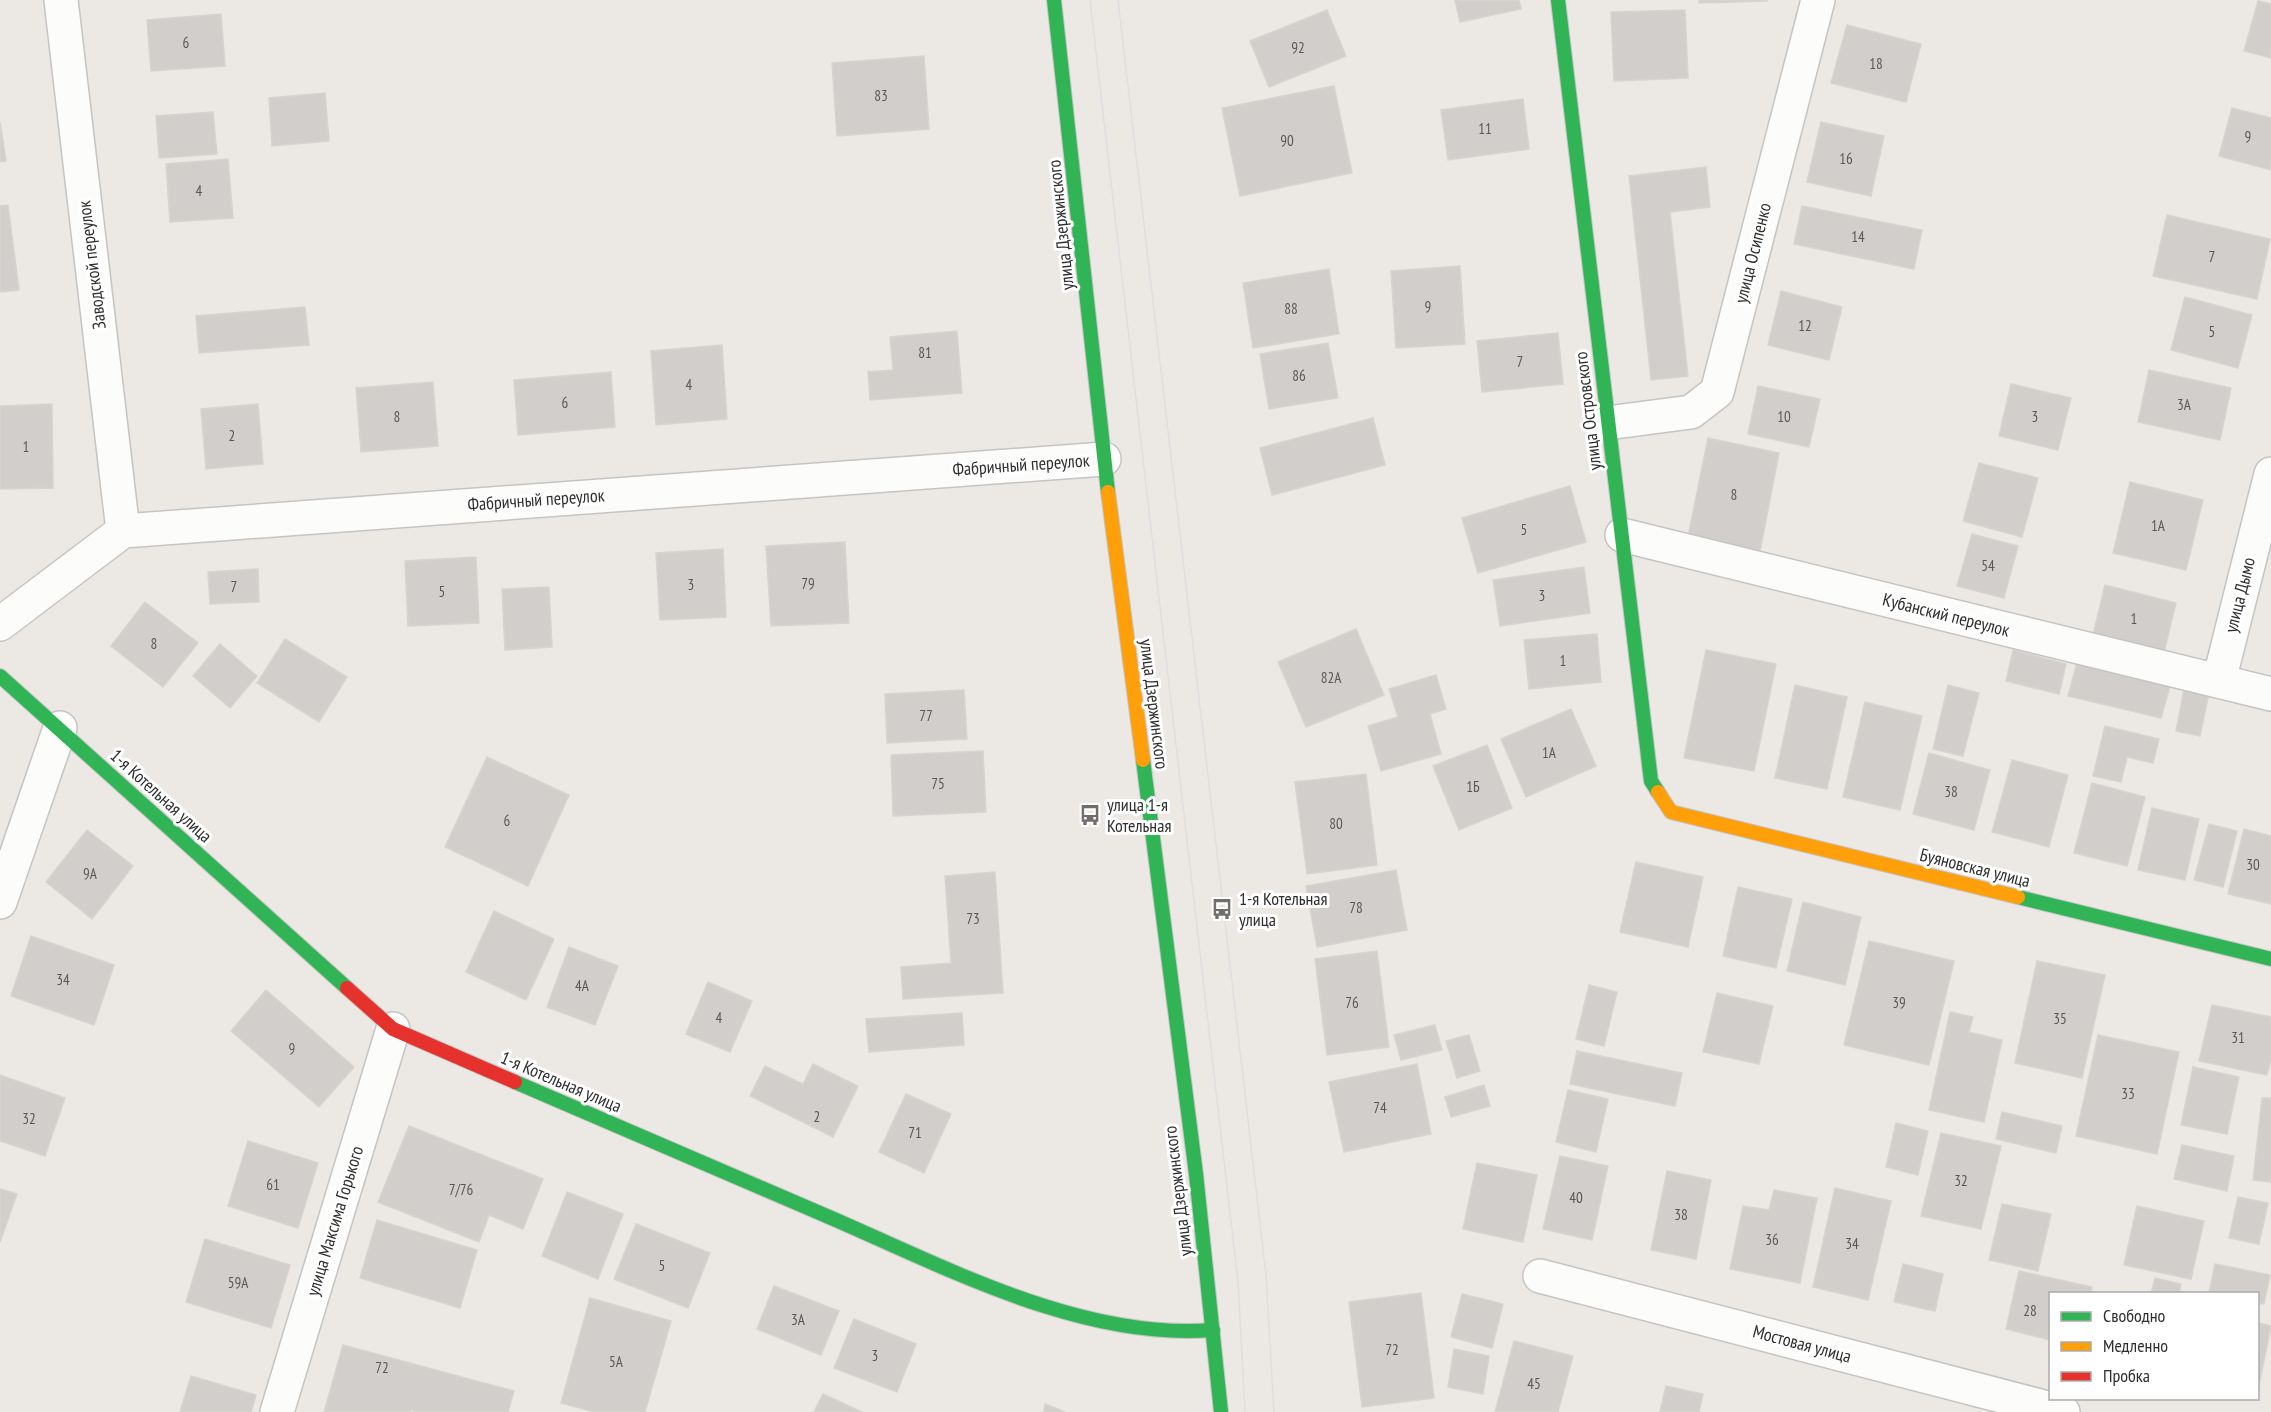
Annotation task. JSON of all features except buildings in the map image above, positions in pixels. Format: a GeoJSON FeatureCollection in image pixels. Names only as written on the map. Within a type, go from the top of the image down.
{"type":"FeatureCollection","features":[{"type":"Feature","properties":{"kind":"street","name":"Заводской переулок"},"geometry":{"type":"LineString","coordinates":[[61,0],[123,531]]}},
{"type":"Feature","properties":{"kind":"street","name":"улица Дзержинского"},"geometry":{"type":"LineString","coordinates":[[1054,0],[1104,459],[1182,1068],[1221,1412]]}},
{"type":"Feature","properties":{"kind":"street","name":"улица Островского"},"geometry":{"type":"LineString","coordinates":[[1558,0],[1651,782],[1671,812]]}},
{"type":"Feature","properties":{"kind":"street","name":"улица Осипенко"},"geometry":{"type":"LineString","coordinates":[[1608,423],[1691,412],[1717,392],[1818,0]]}},
{"type":"Feature","properties":{"kind":"street","name":"Фабричный переулок"},"geometry":{"type":"LineString","coordinates":[[123,531],[1104,459]]}},
{"type":"Feature","properties":{"kind":"street","name":"улица Дымо"},"geometry":{"type":"LineString","coordinates":[[2219,681],[2271,474]]}},
{"type":"Feature","properties":{"kind":"street"},"geometry":{"type":"LineString","coordinates":[[0,624],[123,531]]}},
{"type":"Feature","properties":{"kind":"street","name":"Кубанский переулок"},"geometry":{"type":"LineString","coordinates":[[1622,535],[2271,694]]}},
{"type":"Feature","properties":{"kind":"street","name":"1-я Котельная улица"},"geometry":{"type":"LineString","coordinates":[[0,676],[393,1029],[991,1287],[1074,1313],[1129,1326],[1176,1332],[1213,1330]]}},
{"type":"Feature","properties":{"kind":"street"},"geometry":{"type":"LineString","coordinates":[[0,902],[60,728]]}},
{"type":"Feature","properties":{"kind":"street","name":"Буяновская улица"},"geometry":{"type":"LineString","coordinates":[[1671,812],[2271,959]]}},
{"type":"Feature","properties":{"kind":"street","name":"улица Максима Горького"},"geometry":{"type":"LineString","coordinates":[[277,1412],[393,1029]]}},
{"type":"Feature","properties":{"kind":"street","name":"Мостовая улица"},"geometry":{"type":"LineString","coordinates":[[1540,1276],[2063,1412]]}},
{"type":"Feature","properties":{"kind":"tram line"},"geometry":{"type":"LineString","coordinates":[[1090,0],[1238,1282],[1245,1412]]}},
{"type":"Feature","properties":{"kind":"tram line"},"geometry":{"type":"LineString","coordinates":[[1118,0],[1266,1275],[1274,1412]]}},
{"type":"Feature","properties":{"kind":"traffic: fast"},"geometry":{"type":"LineString","coordinates":[[1054,0],[1108,492]]}},
{"type":"Feature","properties":{"kind":"traffic: fast"},"geometry":{"type":"LineString","coordinates":[[1558,0],[1651,781],[1658,792]]}},
{"type":"Feature","properties":{"kind":"traffic: fast"},"geometry":{"type":"LineString","coordinates":[[0,676],[347,988]]}},
{"type":"Feature","properties":{"kind":"traffic: fast"},"geometry":{"type":"LineString","coordinates":[[1143,760],[1196,1174],[1221,1412]]}},
{"type":"Feature","properties":{"kind":"traffic: fast"},"geometry":{"type":"LineString","coordinates":[[2018,897],[2271,959]]}},
{"type":"Feature","properties":{"kind":"traffic: fast"},"geometry":{"type":"LineString","coordinates":[[515,1082],[967,1278],[1016,1296],[1065,1312],[1114,1324],[1164,1330],[1213,1330]]}},
{"type":"Feature","properties":{"kind":"traffic: slow"},"geometry":{"type":"LineString","coordinates":[[1108,492],[1143,760]]}},
{"type":"Feature","properties":{"kind":"traffic: slow"},"geometry":{"type":"LineString","coordinates":[[1658,792],[1671,812],[2018,897]]}},
{"type":"Feature","properties":{"kind":"traffic: jam"},"geometry":{"type":"LineString","coordinates":[[347,988],[393,1029],[515,1082]]}},
{"type":"Feature","properties":{"kind":"place","name":"улица 1-я Котельная"},"geometry":{"type":"Point","coordinates":[1090,815]}},
{"type":"Feature","properties":{"kind":"place","name":"1-я Котельная улица"},"geometry":{"type":"Point","coordinates":[1222,909]}}]}
